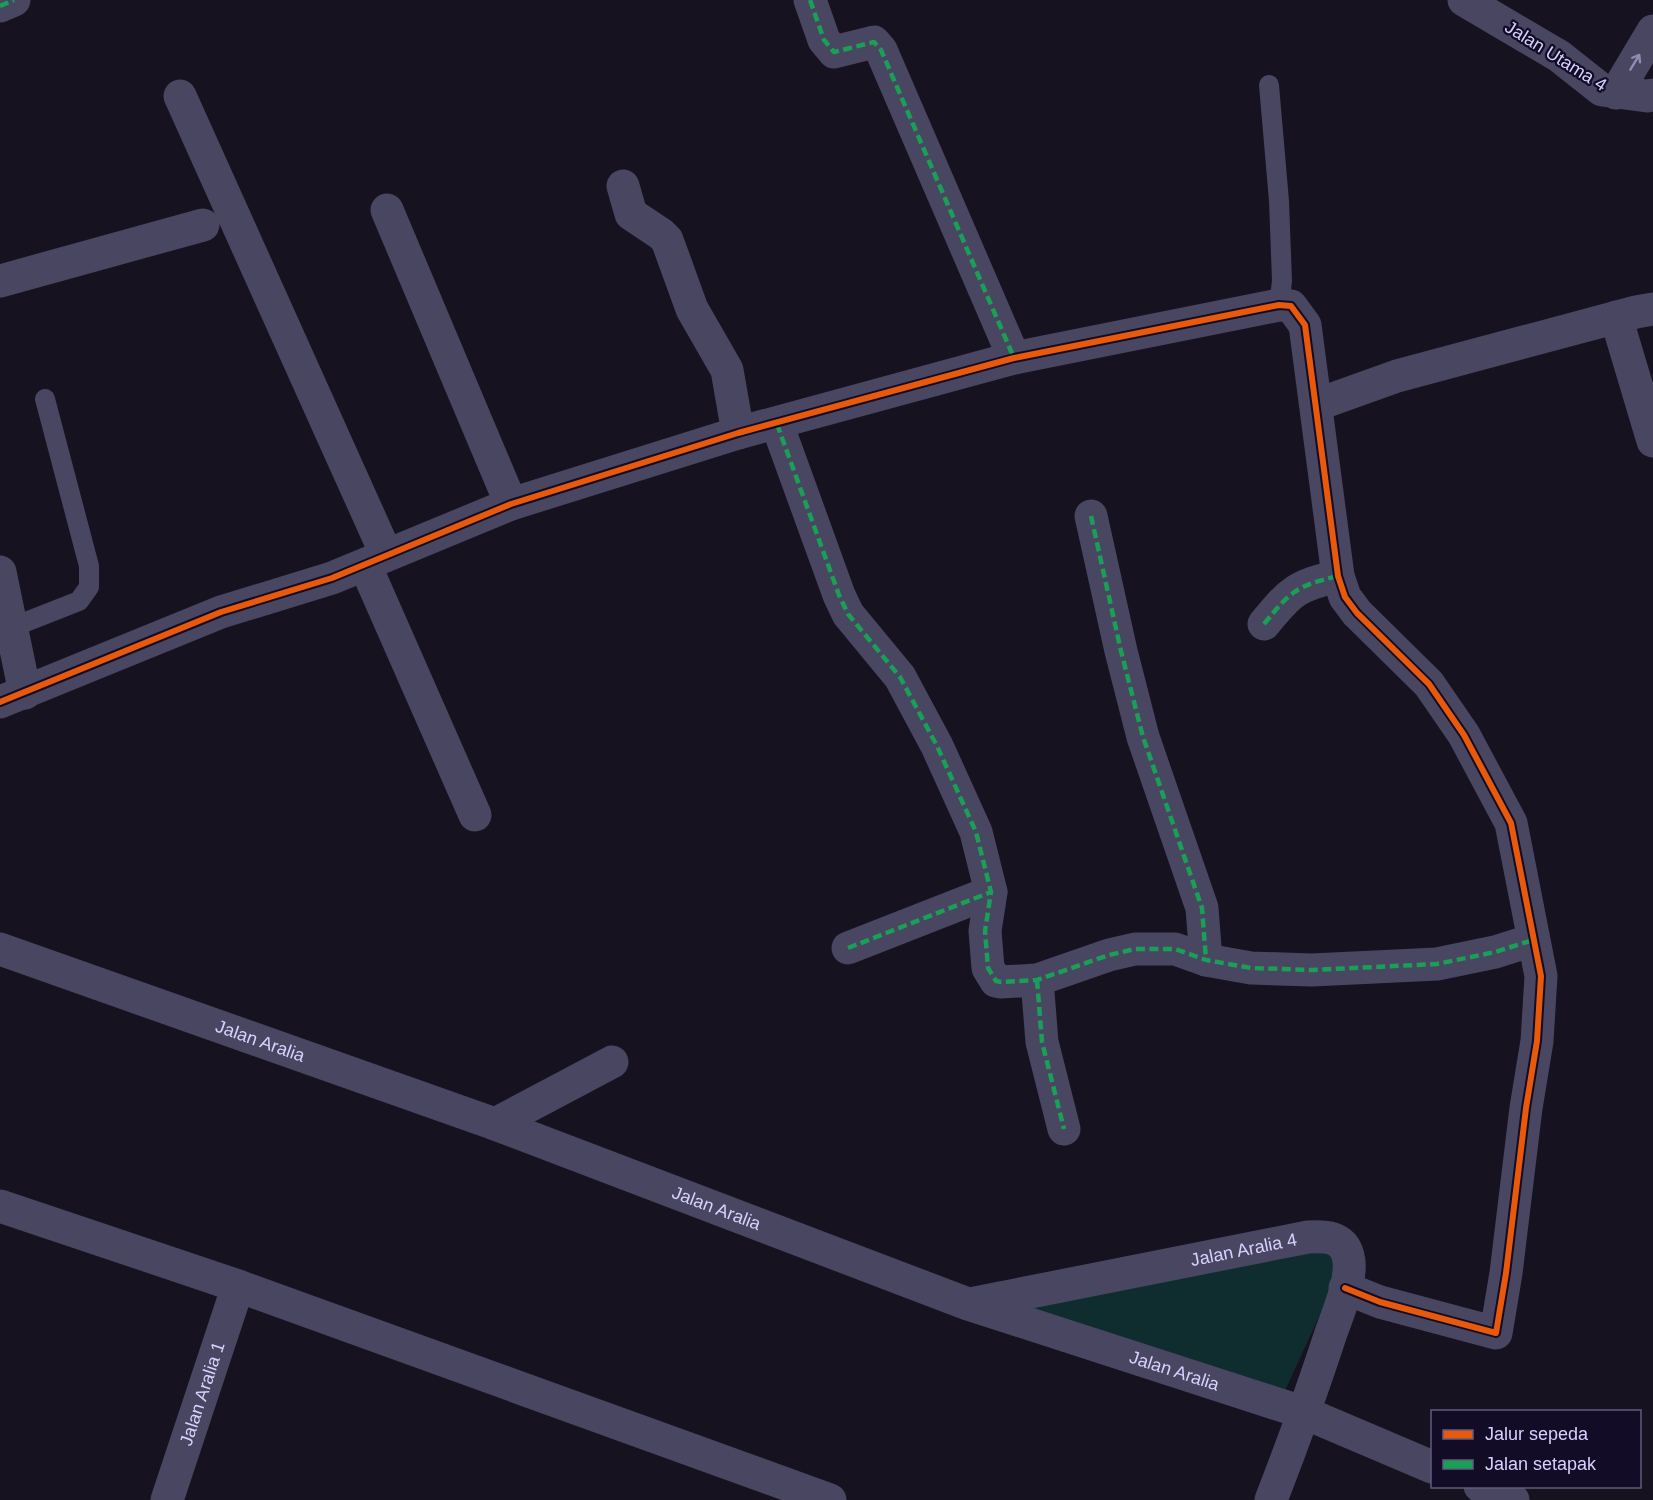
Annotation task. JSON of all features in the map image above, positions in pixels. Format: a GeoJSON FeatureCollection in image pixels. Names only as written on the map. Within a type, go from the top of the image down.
{"type":"FeatureCollection","features":[{"type":"Feature","properties":{"kind":"street"},"geometry":{"type":"LineString","coordinates":[[0,6],[14,0]]}},
{"type":"Feature","properties":{"kind":"street"},"geometry":{"type":"LineString","coordinates":[[810,0],[824,40],[834,51],[874,42],[881,50],[1014,358]]}},
{"type":"Feature","properties":{"kind":"street","name":"Jalan Utama 4"},"geometry":{"type":"LineString","coordinates":[[1464,0],[1559,56],[1602,90],[1616,93]]}},
{"type":"Feature","properties":{"kind":"street"},"geometry":{"type":"LineString","coordinates":[[1653,31],[1616,93],[1653,95]]}},
{"type":"Feature","properties":{"kind":"street"},"geometry":{"type":"LineString","coordinates":[[180,96],[376,560],[475,815]]}},
{"type":"Feature","properties":{"kind":"street"},"geometry":{"type":"LineString","coordinates":[[623,186],[631,214],[662,234],[667,240],[692,309],[727,370],[738,434]]}},
{"type":"Feature","properties":{"kind":"street"},"geometry":{"type":"LineString","coordinates":[[387,210],[511,504]]}},
{"type":"Feature","properties":{"kind":"street"},"geometry":{"type":"LineString","coordinates":[[0,281],[203,225]]}},
{"type":"Feature","properties":{"kind":"street"},"geometry":{"type":"LineString","coordinates":[[0,572],[13,627],[12,697],[221,612],[332,578],[511,504],[738,434],[1014,358],[1279,305],[1291,306],[1305,326],[1338,576],[1345,597],[1357,613],[1430,684],[1464,735],[1511,823],[1540,976],[1537,1041],[1496,1333],[1380,1302],[1345,1288]]}},
{"type":"Feature","properties":{"kind":"street"},"geometry":{"type":"LineString","coordinates":[[1316,405],[1397,376],[1653,309]]}},
{"type":"Feature","properties":{"kind":"street"},"geometry":{"type":"LineString","coordinates":[[1616,317],[1653,441]]}},
{"type":"Feature","properties":{"kind":"street"},"geometry":{"type":"LineString","coordinates":[[777,424],[848,614],[900,677],[937,746],[976,832],[991,892],[985,931],[988,968],[996,981],[1037,981],[1109,955],[1135,949],[1175,949],[1206,960],[1251,968],[1312,970],[1437,964],[1495,952],[1533,940]]}},
{"type":"Feature","properties":{"kind":"street"},"geometry":{"type":"LineString","coordinates":[[1091,516],[1143,737],[1203,908],[1206,960]]}},
{"type":"Feature","properties":{"kind":"street"},"geometry":{"type":"LineString","coordinates":[[1264,624],[1286,597],[1300,587],[1314,581],[1338,576]]}},
{"type":"Feature","properties":{"kind":"street"},"geometry":{"type":"LineString","coordinates":[[848,948],[991,892]]}},
{"type":"Feature","properties":{"kind":"street","name":"Jalan Aralia"},"geometry":{"type":"LineString","coordinates":[[0,949],[495,1124],[968,1304],[1305,1413],[1431,1467]]}},
{"type":"Feature","properties":{"kind":"street"},"geometry":{"type":"LineString","coordinates":[[1037,981],[1042,1042],[1064,1129]]}},
{"type":"Feature","properties":{"kind":"street"},"geometry":{"type":"LineString","coordinates":[[495,1124],[612,1062]]}},
{"type":"Feature","properties":{"kind":"street"},"geometry":{"type":"LineString","coordinates":[[2,1213],[238,1286],[830,1500]]}},
{"type":"Feature","properties":{"kind":"street","name":"Jalan Aralia 4"},"geometry":{"type":"LineString","coordinates":[[968,1304],[1308,1237],[1329,1236],[1340,1242],[1348,1255],[1349,1269],[1345,1288],[1305,1413],[1271,1500]]}},
{"type":"Feature","properties":{"kind":"street","name":"Jalan Aralia 1"},"geometry":{"type":"LineString","coordinates":[[167,1500],[238,1286]]}},
{"type":"Feature","properties":{"kind":"street"},"geometry":{"type":"LineString","coordinates":[[1485,1488],[1513,1500]]}},
{"type":"Feature","properties":{"kind":"lane"},"geometry":{"type":"LineString","coordinates":[[1269,85],[1279,201],[1282,281],[1279,305]]}},
{"type":"Feature","properties":{"kind":"lane"},"geometry":{"type":"LineString","coordinates":[[13,627],[79,601],[89,587],[88,566],[45,399]]}},
{"type":"Feature","properties":{"kind":"green space"},"geometry":{"type":"Polygon","coordinates":[[[1321,1243],[1333,1253],[1337,1278],[1283,1395],[1018,1308],[1321,1243]]]}},
{"type":"Feature","properties":{"kind":"marked path"},"geometry":{"type":"LineString","coordinates":[[0,6],[14,0]]}},
{"type":"Feature","properties":{"kind":"marked path"},"geometry":{"type":"LineString","coordinates":[[810,0],[824,40],[834,52],[874,42],[881,50],[1014,358]]}},
{"type":"Feature","properties":{"kind":"marked path"},"geometry":{"type":"LineString","coordinates":[[777,424],[848,614],[900,677],[937,746],[976,832],[991,892],[985,931],[988,968],[996,981],[1037,980],[1109,955],[1135,949],[1175,949],[1206,960],[1251,968],[1312,970],[1437,964],[1495,952],[1533,940]]}},
{"type":"Feature","properties":{"kind":"marked path"},"geometry":{"type":"LineString","coordinates":[[1091,516],[1143,737],[1202,908],[1206,960]]}},
{"type":"Feature","properties":{"kind":"marked path"},"geometry":{"type":"LineString","coordinates":[[1264,624],[1295,591],[1338,576],[1339,580]]}},
{"type":"Feature","properties":{"kind":"marked path"},"geometry":{"type":"LineString","coordinates":[[848,948],[991,892]]}},
{"type":"Feature","properties":{"kind":"marked path"},"geometry":{"type":"LineString","coordinates":[[1037,980],[1042,1042],[1064,1129]]}},
{"type":"Feature","properties":{"kind":"cycle path"},"geometry":{"type":"LineString","coordinates":[[0,702],[221,612],[332,578],[511,504],[738,433],[1014,358],[1279,305],[1291,306],[1305,325],[1338,576],[1345,597],[1357,613],[1429,684],[1464,735],[1511,823],[1541,976],[1537,1041],[1496,1333],[1380,1302],[1345,1288]]}}]}
